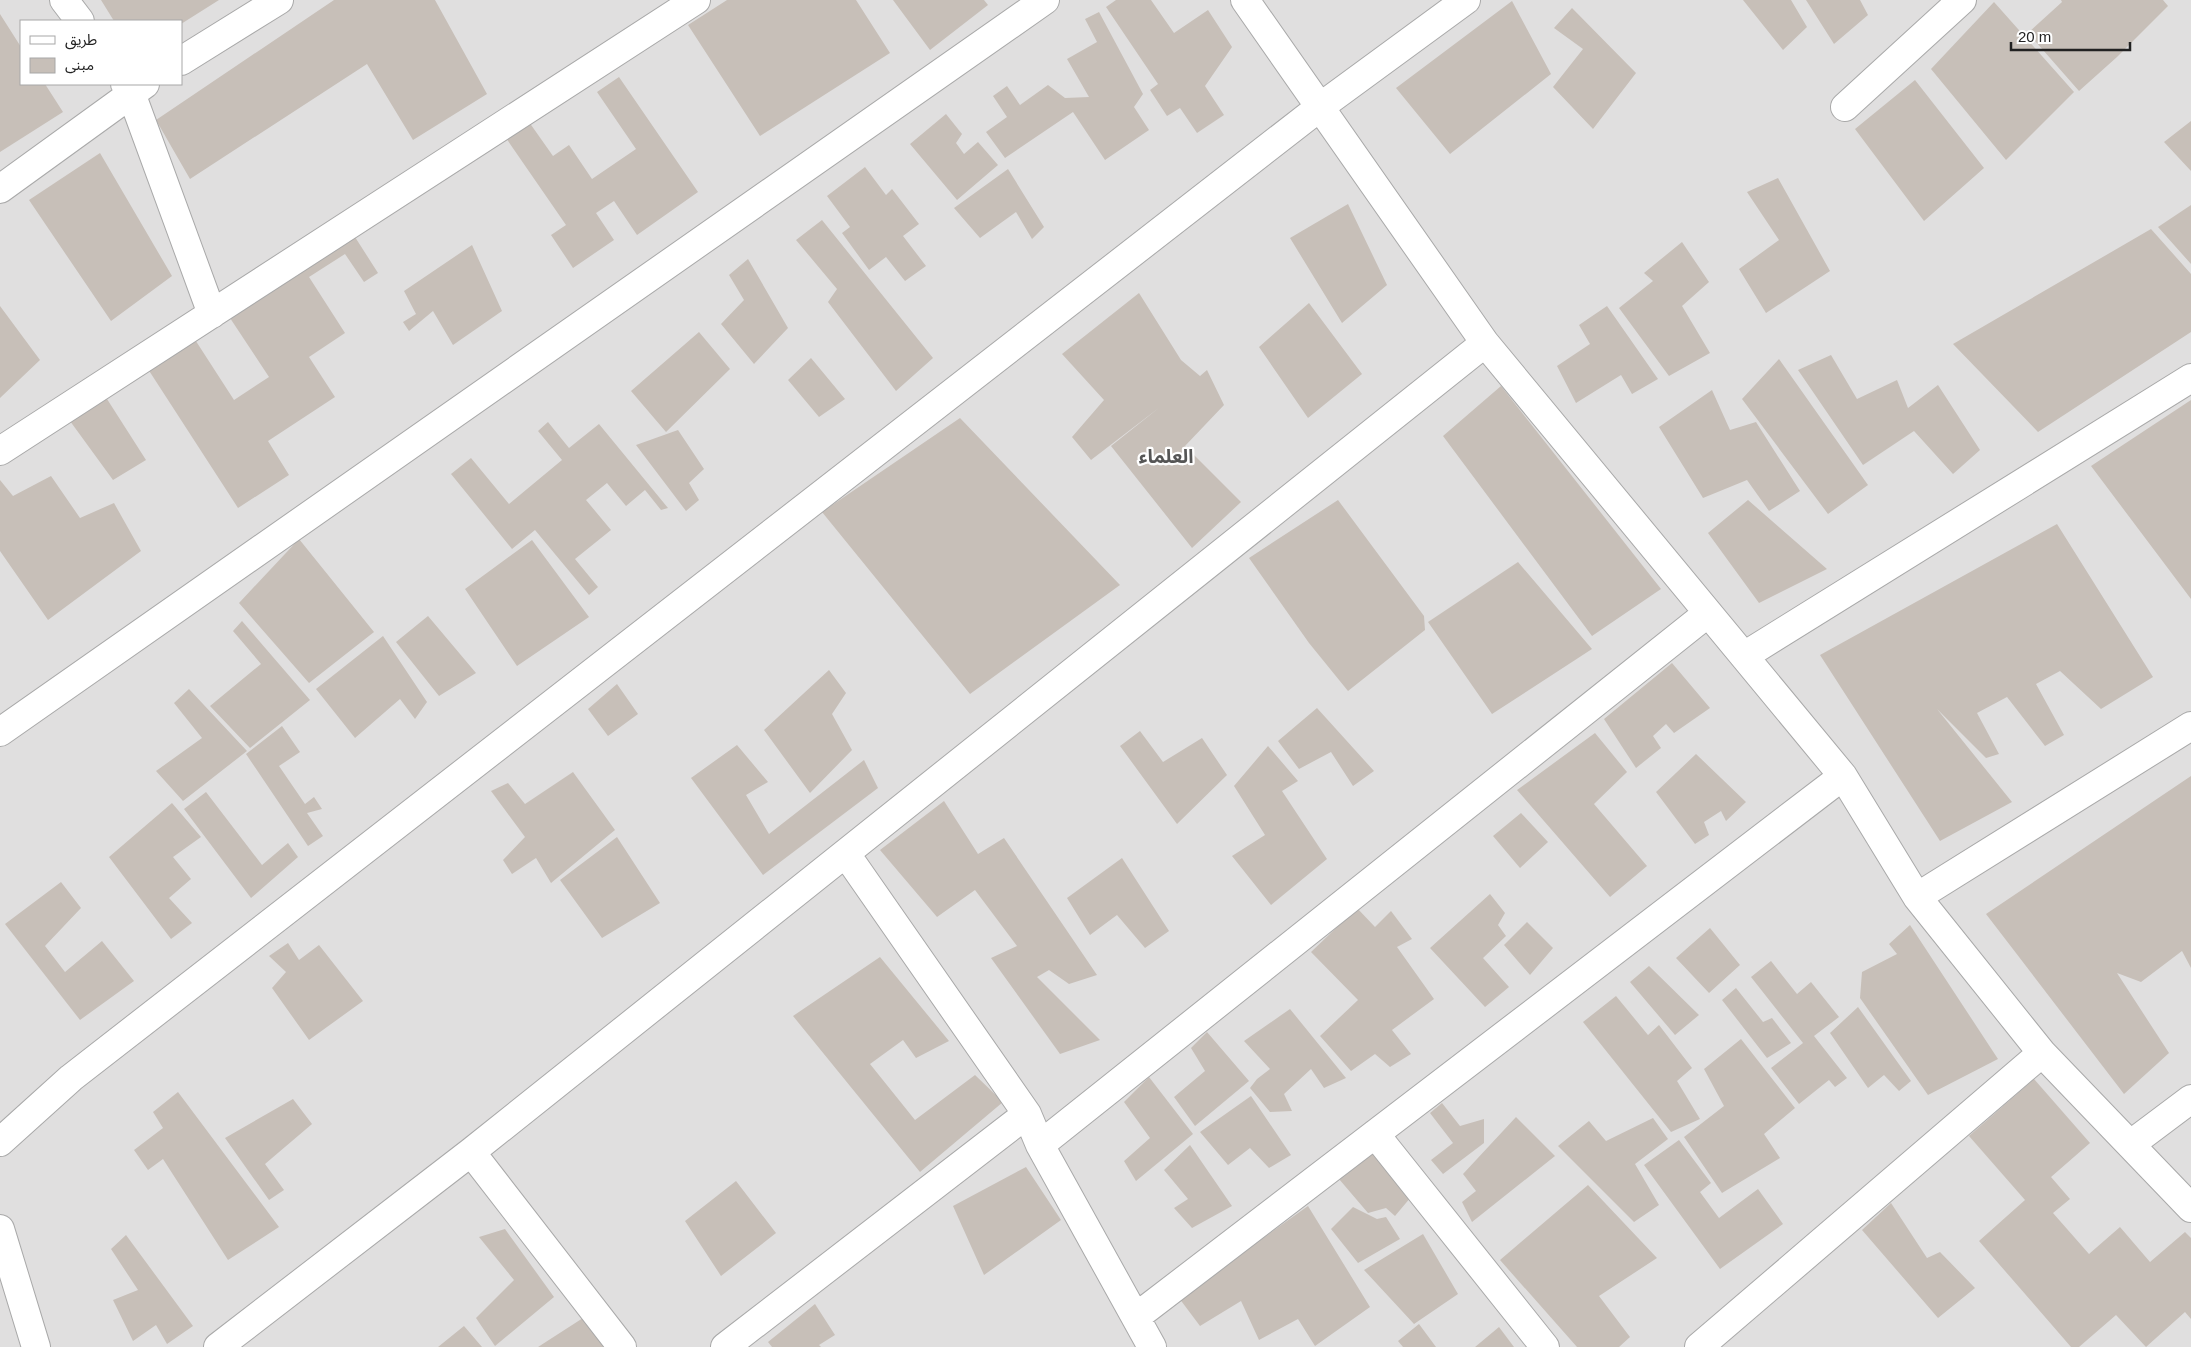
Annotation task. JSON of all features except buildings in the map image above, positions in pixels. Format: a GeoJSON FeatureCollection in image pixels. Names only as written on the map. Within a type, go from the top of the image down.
{"type":"FeatureCollection","features":[{"type":"Feature","properties":{"kind":"street"},"geometry":{"type":"LineString","coordinates":[[64,0],[79,20]]}},
{"type":"Feature","properties":{"kind":"street"},"geometry":{"type":"LineString","coordinates":[[182,60],[279,0]]}},
{"type":"Feature","properties":{"kind":"street"},"geometry":{"type":"LineString","coordinates":[[0,451],[696,0]]}},
{"type":"Feature","properties":{"kind":"street"},"geometry":{"type":"LineString","coordinates":[[0,732],[1045,0]]}},
{"type":"Feature","properties":{"kind":"street"},"geometry":{"type":"LineString","coordinates":[[1245,0],[1485,343],[1843,776],[1917,897],[2042,1053],[2191,1208]]}},
{"type":"Feature","properties":{"kind":"street"},"geometry":{"type":"LineString","coordinates":[[0,1142],[71,1078],[1320,107],[1466,0]]}},
{"type":"Feature","properties":{"kind":"street"},"geometry":{"type":"LineString","coordinates":[[1845,107],[1962,0]]}},
{"type":"Feature","properties":{"kind":"street"},"geometry":{"type":"LineString","coordinates":[[0,189],[134,87],[212,314]]}},
{"type":"Feature","properties":{"kind":"street"},"geometry":{"type":"LineString","coordinates":[[218,1347],[470,1152],[1485,343]]}},
{"type":"Feature","properties":{"kind":"street"},"geometry":{"type":"LineString","coordinates":[[1744,656],[2191,378]]}},
{"type":"Feature","properties":{"kind":"street"},"geometry":{"type":"LineString","coordinates":[[1040,1145],[1708,613]]}},
{"type":"Feature","properties":{"kind":"street"},"geometry":{"type":"LineString","coordinates":[[1917,897],[2191,726]]}},
{"type":"Feature","properties":{"kind":"street"},"geometry":{"type":"LineString","coordinates":[[1136,1317],[1843,776]]}},
{"type":"Feature","properties":{"kind":"street"},"geometry":{"type":"LineString","coordinates":[[846,854],[1028,1114],[1040,1145],[1152,1347]]}},
{"type":"Feature","properties":{"kind":"street"},"geometry":{"type":"LineString","coordinates":[[1699,1347],[2042,1053]]}},
{"type":"Feature","properties":{"kind":"street"},"geometry":{"type":"LineString","coordinates":[[2131,1144],[2191,1099]]}},
{"type":"Feature","properties":{"kind":"street"},"geometry":{"type":"LineString","coordinates":[[725,1347],[1028,1114]]}},
{"type":"Feature","properties":{"kind":"street"},"geometry":{"type":"LineString","coordinates":[[1375,1134],[1545,1347]]}},
{"type":"Feature","properties":{"kind":"street"},"geometry":{"type":"LineString","coordinates":[[470,1152],[622,1347]]}},
{"type":"Feature","properties":{"kind":"street"},"geometry":{"type":"LineString","coordinates":[[0,1229],[36,1347]]}},
{"type":"Feature","properties":{"kind":"shaded area"},"geometry":{"type":"Polygon","coordinates":[[[0,0],[2191,0],[2191,1347],[0,1347],[0,0]]]}},
{"type":"Feature","properties":{"kind":"district","name":"العلماء"},"geometry":{"type":"Point","coordinates":[1166,456]}}]}
